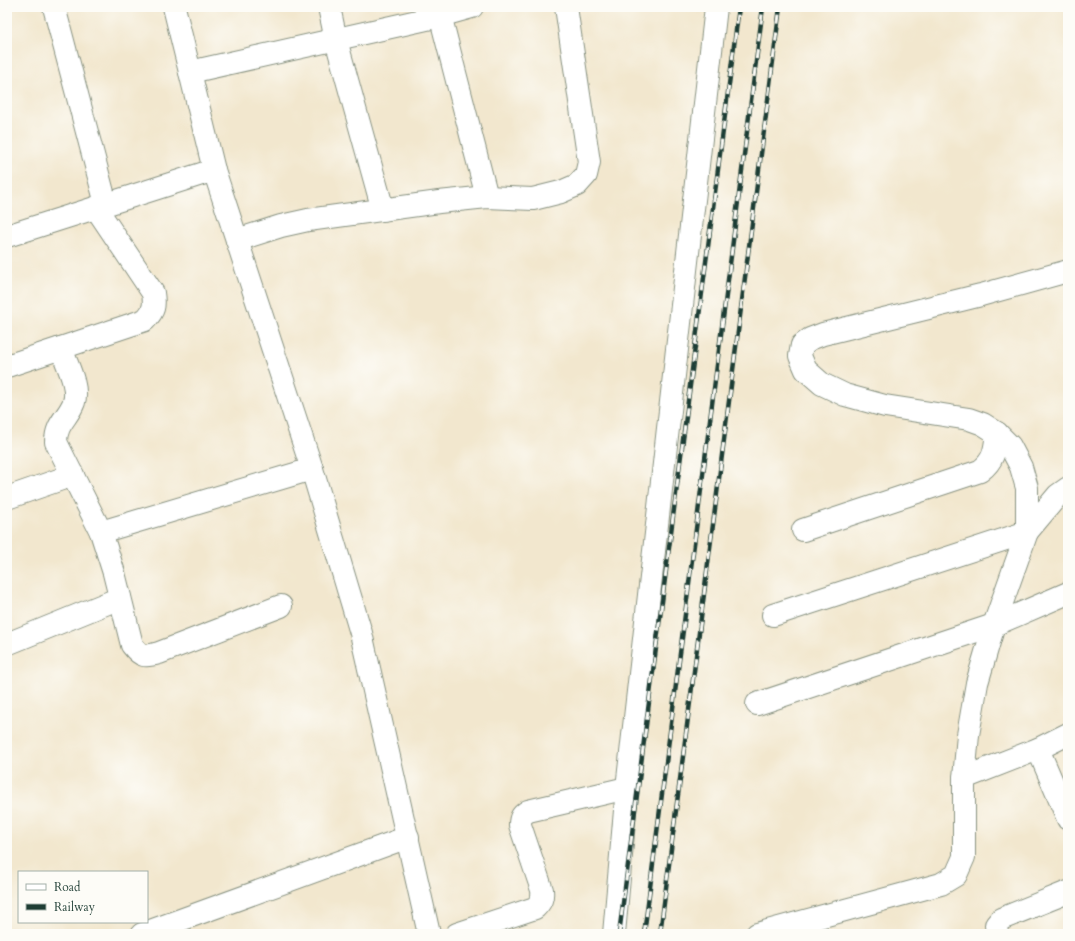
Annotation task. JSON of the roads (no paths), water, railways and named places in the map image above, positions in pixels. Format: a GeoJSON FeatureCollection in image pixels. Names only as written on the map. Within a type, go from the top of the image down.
{"type":"FeatureCollection","features":[{"type":"Feature","properties":{"kind":"street"},"geometry":{"type":"LineString","coordinates":[[7,366],[146,320],[153,313],[155,304],[153,293],[101,206],[54,7]]}},
{"type":"Feature","properties":{"kind":"street"},"geometry":{"type":"LineString","coordinates":[[174,7],[214,170],[312,469],[361,633],[429,934]]}},
{"type":"Feature","properties":{"kind":"street"},"geometry":{"type":"LineString","coordinates":[[329,7],[336,40],[384,210]]}},
{"type":"Feature","properties":{"kind":"street"},"geometry":{"type":"LineString","coordinates":[[190,72],[336,40],[439,12],[472,7]]}},
{"type":"Feature","properties":{"kind":"street"},"geometry":{"type":"LineString","coordinates":[[237,240],[308,220],[486,197],[533,199],[561,192],[577,185],[586,175],[590,162],[566,7]]}},
{"type":"Feature","properties":{"kind":"street"},"geometry":{"type":"LineString","coordinates":[[614,934],[627,788],[716,7]]}},
{"type":"Feature","properties":{"kind":"street"},"geometry":{"type":"LineString","coordinates":[[439,12],[486,197]]}},
{"type":"Feature","properties":{"kind":"street"},"geometry":{"type":"LineString","coordinates":[[8,231],[101,206],[214,170]]}},
{"type":"Feature","properties":{"kind":"street"},"geometry":{"type":"LineString","coordinates":[[757,934],[941,884],[956,874],[964,857],[964,778],[968,735],[977,683],[994,625],[1027,532],[1027,488],[1021,466],[1010,446],[998,433],[983,424],[970,420],[884,406],[845,395],[822,384],[806,370],[800,356],[802,345],[810,339],[823,334],[981,295],[1068,271]]}},
{"type":"Feature","properties":{"kind":"street"},"geometry":{"type":"LineString","coordinates":[[61,348],[75,390],[74,402],[56,432],[56,442],[101,532],[114,573],[132,645],[138,654],[148,656],[281,606]]}},
{"type":"Feature","properties":{"kind":"street"},"geometry":{"type":"LineString","coordinates":[[803,530],[980,471],[988,465],[994,456],[998,433]]}},
{"type":"Feature","properties":{"kind":"street"},"geometry":{"type":"LineString","coordinates":[[101,532],[312,469]]}},
{"type":"Feature","properties":{"kind":"street"},"geometry":{"type":"LineString","coordinates":[[7,498],[73,475]]}},
{"type":"Feature","properties":{"kind":"street"},"geometry":{"type":"LineString","coordinates":[[773,615],[1027,532],[1058,494],[1068,488]]}},
{"type":"Feature","properties":{"kind":"street"},"geometry":{"type":"LineString","coordinates":[[757,704],[994,625],[1068,593]]}},
{"type":"Feature","properties":{"kind":"street"},"geometry":{"type":"LineString","coordinates":[[7,644],[120,598]]}},
{"type":"Feature","properties":{"kind":"street"},"geometry":{"type":"LineString","coordinates":[[964,778],[1038,749],[1068,734]]}},
{"type":"Feature","properties":{"kind":"street"},"geometry":{"type":"LineString","coordinates":[[1038,749],[1068,819]]}},
{"type":"Feature","properties":{"kind":"street"},"geometry":{"type":"LineString","coordinates":[[457,934],[535,908],[541,903],[543,897],[542,890],[520,824],[520,820],[523,815],[528,811],[627,788]]}},
{"type":"Feature","properties":{"kind":"street"},"geometry":{"type":"LineString","coordinates":[[142,934],[408,837]]}},
{"type":"Feature","properties":{"kind":"street"},"geometry":{"type":"LineString","coordinates":[[997,934],[996,925],[1001,919],[1068,892]]}},
{"type":"Feature","properties":{"kind":"railway"},"geometry":{"type":"LineString","coordinates":[[619,934],[739,7]]}},
{"type":"Feature","properties":{"kind":"railway"},"geometry":{"type":"LineString","coordinates":[[644,934],[763,7]]}},
{"type":"Feature","properties":{"kind":"railway"},"geometry":{"type":"LineString","coordinates":[[660,934],[780,7]]}}]}
